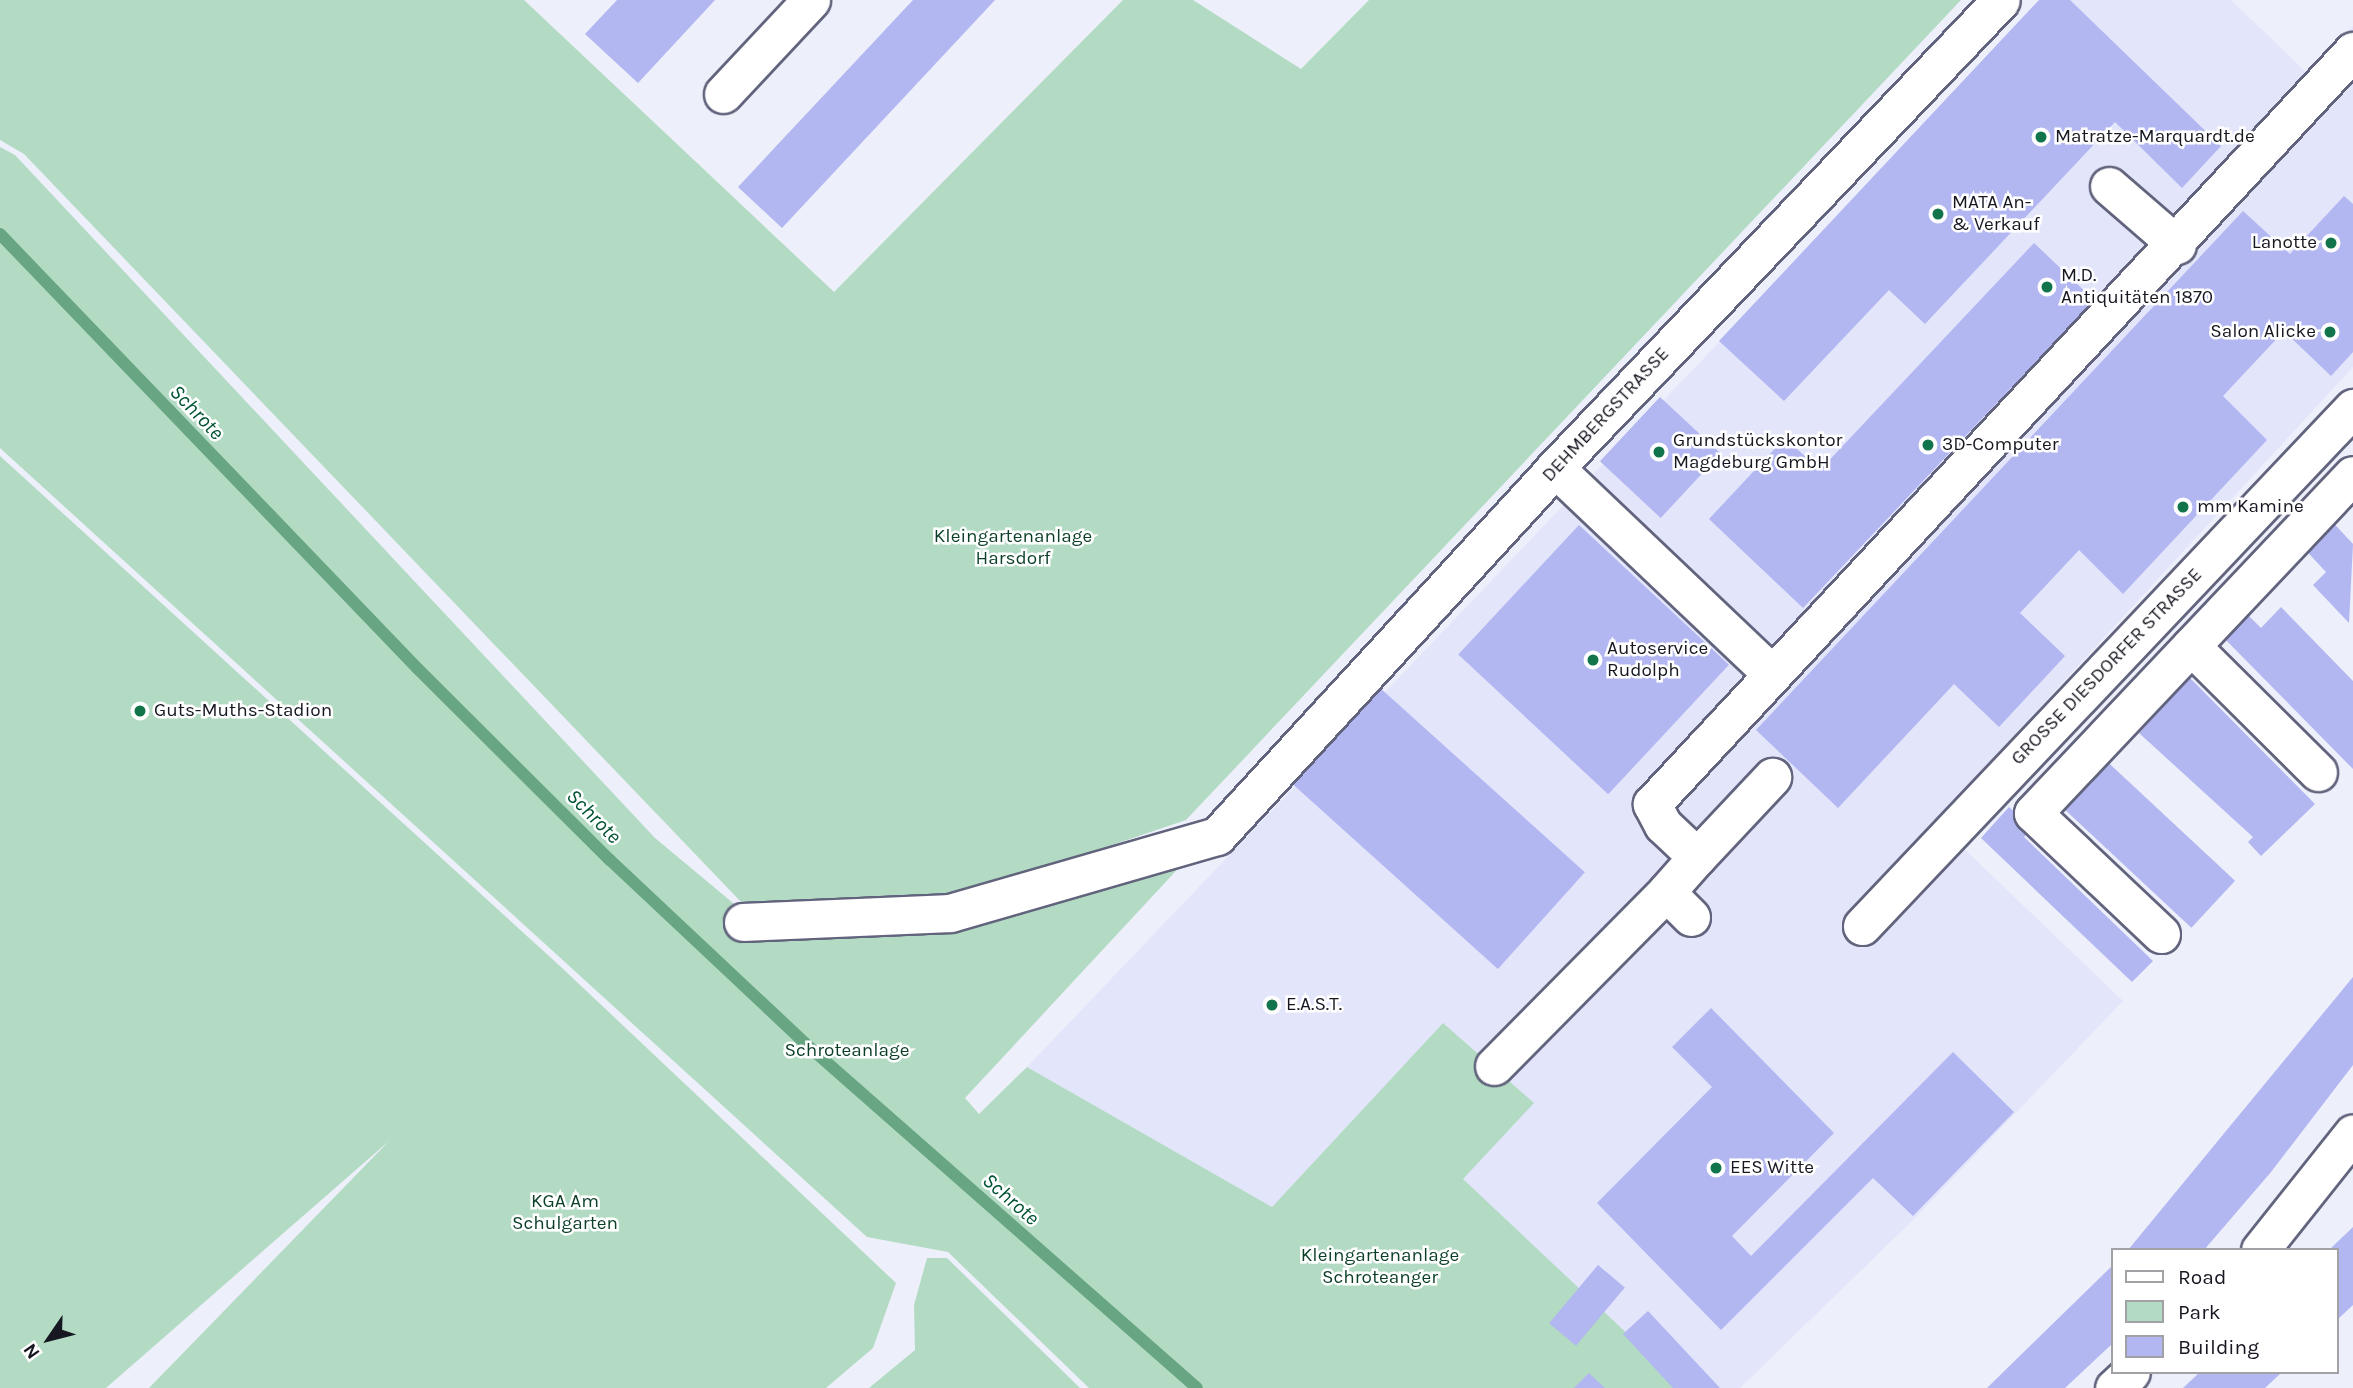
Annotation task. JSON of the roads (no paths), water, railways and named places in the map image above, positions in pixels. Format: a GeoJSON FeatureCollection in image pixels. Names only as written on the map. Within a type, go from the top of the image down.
{"type":"FeatureCollection","features":[{"type":"Feature","properties":{"kind":"street"},"geometry":{"type":"LineString","coordinates":[[723,94],[811,0]]}},
{"type":"Feature","properties":{"kind":"street","name":"DEHMBERGSTRASSE"},"geometry":{"type":"LineString","coordinates":[[743,922],[950,913],[1217,836],[1555,468],[2001,0]]}},
{"type":"Feature","properties":{"kind":"street"},"geometry":{"type":"LineString","coordinates":[[1697,858],[1662,825],[1652,804],[2177,245],[2353,51]]}},
{"type":"Feature","properties":{"kind":"street"},"geometry":{"type":"LineString","coordinates":[[2109,186],[2177,245]]}},
{"type":"Feature","properties":{"kind":"street","name":"GROSSE DIESDORFER STRASSE"},"geometry":{"type":"LineString","coordinates":[[1862,926],[2353,408]]}},
{"type":"Feature","properties":{"kind":"street"},"geometry":{"type":"LineString","coordinates":[[1555,468],[1772,674]]}},
{"type":"Feature","properties":{"kind":"street"},"geometry":{"type":"LineString","coordinates":[[2161,934],[2033,813],[2353,475]]}},
{"type":"Feature","properties":{"kind":"street"},"geometry":{"type":"LineString","coordinates":[[2191,646],[2318,772]]}},
{"type":"Feature","properties":{"kind":"street"},"geometry":{"type":"LineString","coordinates":[[1494,1066],[1678,904],[1697,858],[1772,777]]}},
{"type":"Feature","properties":{"kind":"street"},"geometry":{"type":"LineString","coordinates":[[2262,1248],[2353,1133]]}},
{"type":"Feature","properties":{"kind":"street"},"geometry":{"type":"LineString","coordinates":[[2114,1388],[2129,1374]]}},
{"type":"Feature","properties":{"kind":"waterway","name":"Schrote"},"geometry":{"type":"LineString","coordinates":[[0,234],[418,669],[610,860],[807,1045],[1197,1388]]}},
{"type":"Feature","properties":{"kind":"place","name":"Matratze-Marquardt.de"},"geometry":{"type":"Point","coordinates":[2041,137]}},
{"type":"Feature","properties":{"kind":"place","name":"MATA An- & Verkauf"},"geometry":{"type":"Point","coordinates":[1938,214]}},
{"type":"Feature","properties":{"kind":"place","name":"Lanotte"},"geometry":{"type":"Point","coordinates":[2331,243]}},
{"type":"Feature","properties":{"kind":"place","name":"M.D. Antiquitäten 1870"},"geometry":{"type":"Point","coordinates":[2047,287]}},
{"type":"Feature","properties":{"kind":"place","name":"Salon Alicke"},"geometry":{"type":"Point","coordinates":[2330,332]}},
{"type":"Feature","properties":{"kind":"place","name":"3D-Computer"},"geometry":{"type":"Point","coordinates":[1928,445]}},
{"type":"Feature","properties":{"kind":"place","name":"Grundstückskontor Magdeburg GmbH"},"geometry":{"type":"Point","coordinates":[1659,452]}},
{"type":"Feature","properties":{"kind":"place","name":"mm Kamine"},"geometry":{"type":"Point","coordinates":[2183,507]}},
{"type":"Feature","properties":{"kind":"place","name":"Autoservice Rudolph"},"geometry":{"type":"Point","coordinates":[1593,660]}},
{"type":"Feature","properties":{"kind":"place","name":"Guts-Muths-Stadion"},"geometry":{"type":"Point","coordinates":[140,711]}},
{"type":"Feature","properties":{"kind":"place","name":"E.A.S.T."},"geometry":{"type":"Point","coordinates":[1272,1005]}},
{"type":"Feature","properties":{"kind":"place","name":"EES Witte"},"geometry":{"type":"Point","coordinates":[1716,1168]}},
{"type":"Feature","properties":{"kind":"park label","name":"Kleingartenanlage Harsdorf"},"geometry":{"type":"Point","coordinates":[1013,548]}},
{"type":"Feature","properties":{"kind":"park label","name":"Schroteanlage"},"geometry":{"type":"Point","coordinates":[847,1051]}},
{"type":"Feature","properties":{"kind":"park label","name":"KGA Am Schulgarten"},"geometry":{"type":"Point","coordinates":[565,1213]}},
{"type":"Feature","properties":{"kind":"park label","name":"Kleingartenanlage Schroteanger"},"geometry":{"type":"Point","coordinates":[1380,1267]}}]}
